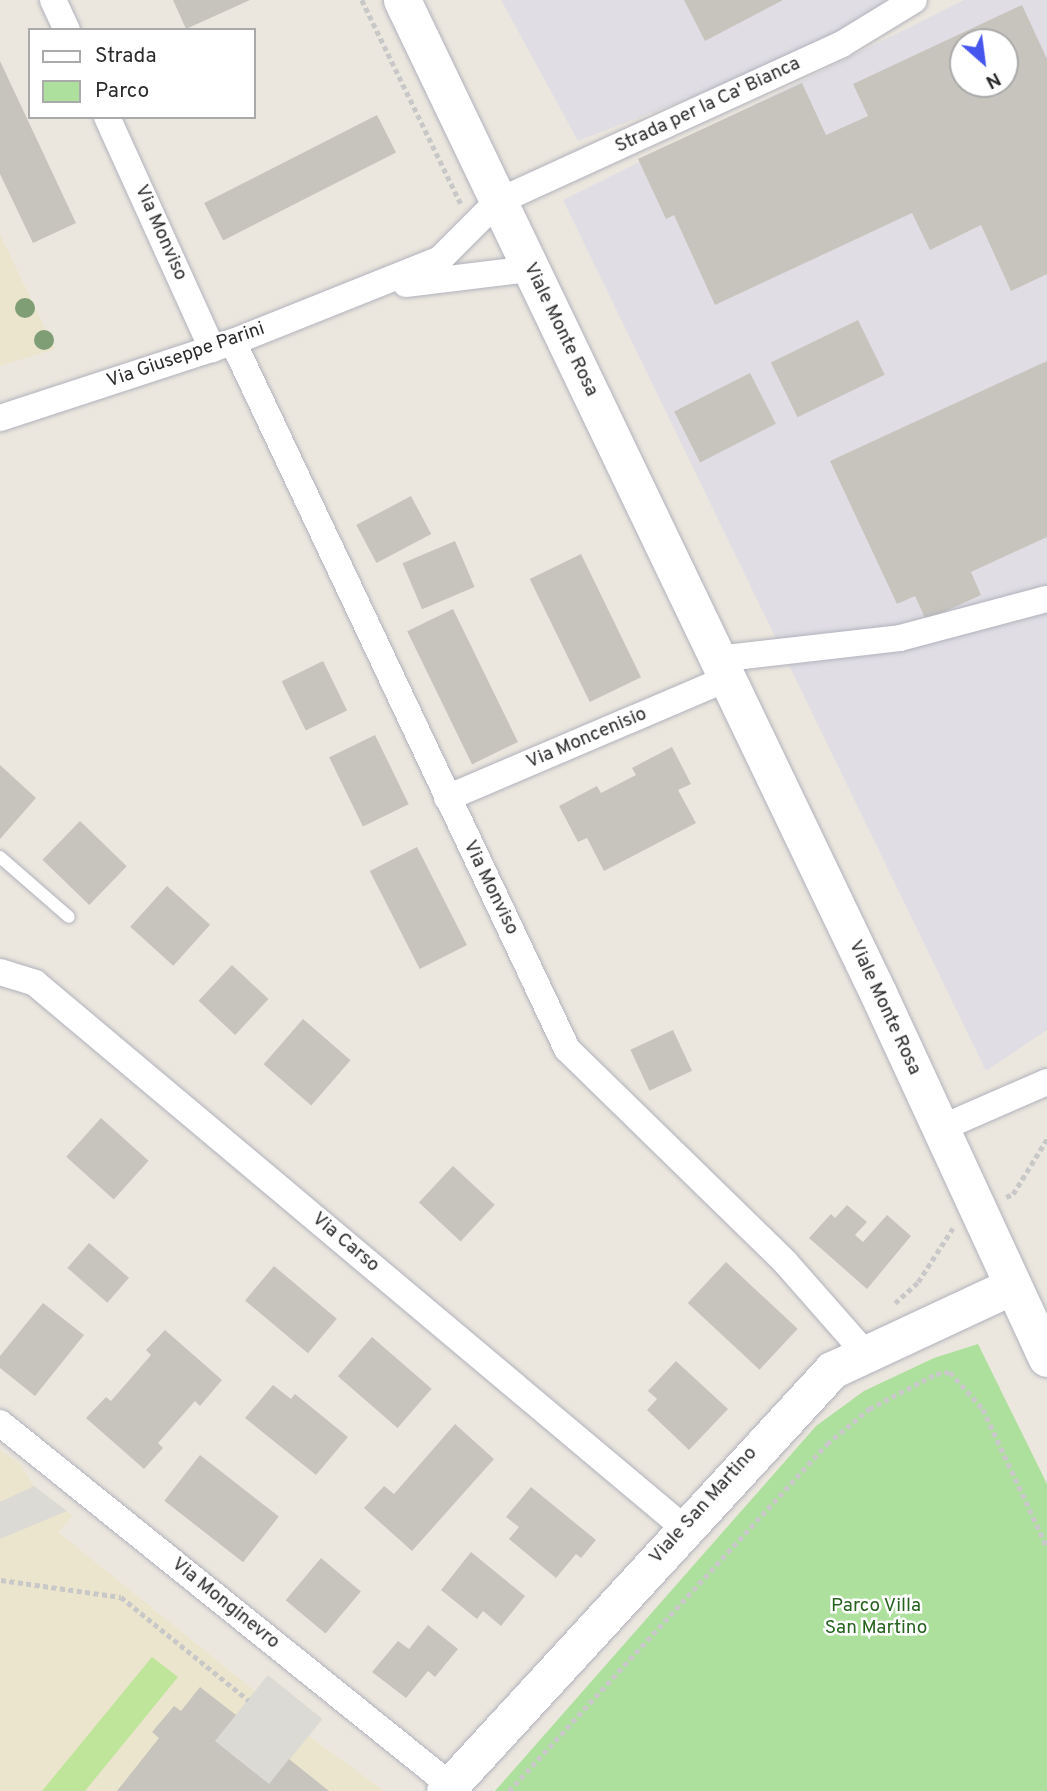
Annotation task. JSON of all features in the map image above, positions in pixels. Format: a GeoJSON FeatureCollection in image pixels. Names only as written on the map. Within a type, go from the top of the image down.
{"type":"FeatureCollection","features":[{"type":"Feature","properties":{"kind":"main road","name":"Viale Monte Rosa"},"geometry":{"type":"LineString","coordinates":[[402,0],[1047,1358]]}},
{"type":"Feature","properties":{"kind":"main road","name":"Viale San Martino"},"geometry":{"type":"LineString","coordinates":[[447,1788],[804,1396],[831,1370],[1012,1286]]}},
{"type":"Feature","properties":{"kind":"street"},"geometry":{"type":"LineString","coordinates":[[53,0],[66,28]]}},
{"type":"Feature","properties":{"kind":"street","name":"Strada per la Ca' Bianca"},"geometry":{"type":"LineString","coordinates":[[497,202],[842,44],[914,0]]}},
{"type":"Feature","properties":{"kind":"street","name":"Via Monviso"},"geometry":{"type":"LineString","coordinates":[[108,119],[447,798],[567,1049],[786,1263],[865,1353]]}},
{"type":"Feature","properties":{"kind":"street","name":"Via Giuseppe Parini"},"geometry":{"type":"LineString","coordinates":[[0,418],[222,345],[370,289],[440,259],[497,202]]}},
{"type":"Feature","properties":{"kind":"street","name":"Via Giuseppe Parini"},"geometry":{"type":"LineString","coordinates":[[370,289],[530,269]]}},
{"type":"Feature","properties":{"kind":"street"},"geometry":{"type":"LineString","coordinates":[[722,669],[900,638],[1047,599]]}},
{"type":"Feature","properties":{"kind":"street","name":"Via Moncenisio"},"geometry":{"type":"LineString","coordinates":[[447,798],[722,669]]}},
{"type":"Feature","properties":{"kind":"street","name":"Via Carso"},"geometry":{"type":"LineString","coordinates":[[0,972],[35,983],[684,1528]]}},
{"type":"Feature","properties":{"kind":"street"},"geometry":{"type":"LineString","coordinates":[[939,1129],[1047,1082]]}},
{"type":"Feature","properties":{"kind":"street","name":"Via Monginevro"},"geometry":{"type":"LineString","coordinates":[[0,1423],[447,1788]]}},
{"type":"Feature","properties":{"kind":"lane"},"geometry":{"type":"LineString","coordinates":[[0,857],[69,917]]}},
{"type":"Feature","properties":{"kind":"path"},"geometry":{"type":"LineString","coordinates":[[890,1307],[918,1282],[947,1232],[979,1211],[1013,1194],[1047,1139]]}},
{"type":"Feature","properties":{"kind":"path"},"geometry":{"type":"LineString","coordinates":[[509,1791],[827,1444],[869,1409],[936,1374],[950,1372],[983,1409],[1047,1547]]}},
{"type":"Feature","properties":{"kind":"path"},"geometry":{"type":"LineString","coordinates":[[1,1580],[121,1597],[248,1700]]}},
{"type":"Feature","properties":{"kind":"shaded area"},"geometry":{"type":"Polygon","coordinates":[[[501,0],[892,0],[794,58],[578,141],[501,0]]]}},
{"type":"Feature","properties":{"kind":"shaded area"},"geometry":{"type":"Polygon","coordinates":[[[964,0],[1047,0],[1047,1030],[986,1071],[563,200],[964,0]]]}},
{"type":"Feature","properties":{"kind":"shaded area"},"geometry":{"type":"Polygon","coordinates":[[[0,234],[55,349],[0,366],[0,234]]]}},
{"type":"Feature","properties":{"kind":"shaded area"},"geometry":{"type":"Polygon","coordinates":[[[0,1450],[19,1463],[34,1486],[73,1516],[58,1532],[255,1691],[268,1676],[322,1719],[309,1736],[384,1791],[0,1791],[0,1450]]]}},
{"type":"Feature","properties":{"kind":"shaded area"},"geometry":{"type":"Polygon","coordinates":[[[34,1486],[67,1511],[0,1539],[0,1502],[34,1486]]]}},
{"type":"Feature","properties":{"kind":"shaded area"},"geometry":{"type":"Polygon","coordinates":[[[268,1675],[322,1719],[269,1785],[215,1741],[268,1675]]]}},
{"type":"Feature","properties":{"kind":"green space","name":"Parco Villa San Martino"},"geometry":{"type":"Polygon","coordinates":[[[978,1344],[1047,1484],[1047,1791],[495,1791],[816,1426],[864,1391],[934,1358],[978,1344]]]}},
{"type":"Feature","properties":{"kind":"green space"},"geometry":{"type":"Polygon","coordinates":[[[152,1657],[178,1677],[85,1791],[42,1791],[152,1657]]]}},
{"type":"Feature","properties":{"kind":"building"},"geometry":{"type":"Polygon","coordinates":[[[173,0],[250,0],[188,28],[186,28],[173,0]]]}},
{"type":"Feature","properties":{"kind":"building"},"geometry":{"type":"Polygon","coordinates":[[[684,0],[783,0],[705,41],[684,0]]]}},
{"type":"Feature","properties":{"kind":"building"},"geometry":{"type":"Polygon","coordinates":[[[1022,5],[1047,59],[1047,274],[1011,291],[981,225],[930,250],[912,213],[715,305],[674,215],[666,219],[638,159],[802,83],[826,135],[868,116],[853,84],[949,39],[949,98],[1019,98],[1019,28],[973,28],[1022,5]]]}},
{"type":"Feature","properties":{"kind":"building"},"geometry":{"type":"Polygon","coordinates":[[[0,61],[76,223],[33,243],[0,174],[0,61]]]}},
{"type":"Feature","properties":{"kind":"building"},"geometry":{"type":"Polygon","coordinates":[[[377,115],[396,152],[223,240],[204,203],[377,115]]]}},
{"type":"Feature","properties":{"kind":"building"},"geometry":{"type":"Polygon","coordinates":[[[858,320],[885,375],[798,417],[771,363],[858,320]]]}},
{"type":"Feature","properties":{"kind":"building"},"geometry":{"type":"Polygon","coordinates":[[[1047,361],[1047,537],[971,572],[981,595],[926,620],[915,596],[897,604],[830,461],[1047,361]]]}},
{"type":"Feature","properties":{"kind":"building"},"geometry":{"type":"Polygon","coordinates":[[[750,373],[776,424],[700,462],[674,412],[750,373]]]}},
{"type":"Feature","properties":{"kind":"building"},"geometry":{"type":"Polygon","coordinates":[[[411,496],[431,534],[376,563],[356,525],[411,496]]]}},
{"type":"Feature","properties":{"kind":"building"},"geometry":{"type":"Polygon","coordinates":[[[455,541],[475,587],[422,609],[403,563],[455,541]]]}},
{"type":"Feature","properties":{"kind":"building"},"geometry":{"type":"Polygon","coordinates":[[[581,554],[641,677],[590,702],[530,579],[581,554]]]}},
{"type":"Feature","properties":{"kind":"building"},"geometry":{"type":"Polygon","coordinates":[[[453,609],[518,742],[472,764],[407,631],[453,609]]]}},
{"type":"Feature","properties":{"kind":"building"},"geometry":{"type":"Polygon","coordinates":[[[323,661],[347,710],[306,731],[282,681],[323,661]]]}},
{"type":"Feature","properties":{"kind":"building"},"geometry":{"type":"Polygon","coordinates":[[[375,735],[409,804],[363,827],[329,757],[375,735]]]}},
{"type":"Feature","properties":{"kind":"building"},"geometry":{"type":"Polygon","coordinates":[[[672,747],[691,784],[678,790],[696,823],[604,871],[587,838],[578,842],[559,806],[597,786],[601,793],[636,775],[632,768],[672,747]]]}},
{"type":"Feature","properties":{"kind":"building"},"geometry":{"type":"Polygon","coordinates":[[[0,765],[36,798],[0,839],[0,765]]]}},
{"type":"Feature","properties":{"kind":"building"},"geometry":{"type":"Polygon","coordinates":[[[80,821],[127,866],[89,905],[42,860],[80,821]]]}},
{"type":"Feature","properties":{"kind":"building"},"geometry":{"type":"Polygon","coordinates":[[[417,847],[467,945],[420,969],[370,871],[417,847]]]}},
{"type":"Feature","properties":{"kind":"building"},"geometry":{"type":"Polygon","coordinates":[[[167,886],[210,925],[173,966],[130,927],[167,886]]]}},
{"type":"Feature","properties":{"kind":"building"},"geometry":{"type":"Polygon","coordinates":[[[232,965],[269,999],[235,1035],[199,1001],[232,965]]]}},
{"type":"Feature","properties":{"kind":"building"},"geometry":{"type":"Polygon","coordinates":[[[303,1019],[351,1060],[311,1106],[264,1064],[303,1019]]]}},
{"type":"Feature","properties":{"kind":"building"},"geometry":{"type":"Polygon","coordinates":[[[673,1030],[692,1071],[649,1091],[630,1050],[673,1030]]]}},
{"type":"Feature","properties":{"kind":"building"},"geometry":{"type":"Polygon","coordinates":[[[101,1118],[149,1161],[114,1199],[66,1157],[101,1118]]]}},
{"type":"Feature","properties":{"kind":"building"},"geometry":{"type":"Polygon","coordinates":[[[453,1166],[495,1205],[461,1241],[419,1203],[453,1166]]]}},
{"type":"Feature","properties":{"kind":"building"},"geometry":{"type":"Polygon","coordinates":[[[847,1205],[867,1222],[855,1235],[863,1242],[887,1215],[911,1236],[867,1289],[809,1238],[831,1214],[835,1218],[847,1205]]]}},
{"type":"Feature","properties":{"kind":"building"},"geometry":{"type":"Polygon","coordinates":[[[89,1243],[129,1278],[107,1303],[67,1268],[89,1243]]]}},
{"type":"Feature","properties":{"kind":"building"},"geometry":{"type":"Polygon","coordinates":[[[726,1262],[798,1329],[759,1370],[688,1303],[726,1262]]]}},
{"type":"Feature","properties":{"kind":"building"},"geometry":{"type":"Polygon","coordinates":[[[274,1266],[337,1319],[308,1353],[245,1300],[274,1266]]]}},
{"type":"Feature","properties":{"kind":"building"},"geometry":{"type":"Polygon","coordinates":[[[43,1303],[84,1335],[35,1396],[0,1368],[0,1356],[43,1303]]]}},
{"type":"Feature","properties":{"kind":"building"},"geometry":{"type":"Polygon","coordinates":[[[165,1330],[222,1380],[200,1406],[195,1401],[158,1443],[163,1448],[144,1469],[86,1418],[106,1397],[111,1401],[151,1355],[146,1350],[165,1330]]]}},
{"type":"Feature","properties":{"kind":"building"},"geometry":{"type":"Polygon","coordinates":[[[372,1337],[432,1389],[398,1428],[338,1376],[372,1337]]]}},
{"type":"Feature","properties":{"kind":"building"},"geometry":{"type":"Polygon","coordinates":[[[676,1361],[728,1409],[689,1450],[647,1410],[657,1399],[648,1391],[676,1361]]]}},
{"type":"Feature","properties":{"kind":"building"},"geometry":{"type":"Polygon","coordinates":[[[273,1385],[291,1399],[295,1394],[348,1437],[316,1475],[245,1418],[273,1385]]]}},
{"type":"Feature","properties":{"kind":"building"},"geometry":{"type":"Polygon","coordinates":[[[455,1424],[494,1459],[412,1551],[364,1508],[384,1486],[394,1494],[455,1424]]]}},
{"type":"Feature","properties":{"kind":"building"},"geometry":{"type":"Polygon","coordinates":[[[200,1455],[279,1517],[243,1562],[164,1501],[200,1455]]]}},
{"type":"Feature","properties":{"kind":"building"},"geometry":{"type":"Polygon","coordinates":[[[531,1487],[596,1540],[581,1558],[576,1554],[556,1578],[509,1539],[519,1527],[506,1517],[531,1487]]]}},
{"type":"Feature","properties":{"kind":"building"},"geometry":{"type":"Polygon","coordinates":[[[471,1552],[525,1596],[501,1626],[483,1611],[477,1619],[441,1590],[471,1552]]]}},
{"type":"Feature","properties":{"kind":"building"},"geometry":{"type":"Polygon","coordinates":[[[321,1558],[361,1591],[325,1634],[286,1600],[321,1558]]]}},
{"type":"Feature","properties":{"kind":"building"},"geometry":{"type":"Polygon","coordinates":[[[428,1625],[458,1649],[435,1677],[428,1671],[406,1698],[372,1672],[398,1641],[409,1649],[428,1625]]]}},
{"type":"Feature","properties":{"kind":"building"},"geometry":{"type":"Polygon","coordinates":[[[200,1687],[236,1715],[215,1741],[269,1784],[289,1759],[329,1791],[117,1791],[159,1738],[152,1732],[174,1706],[181,1711],[200,1687]]]}}]}
